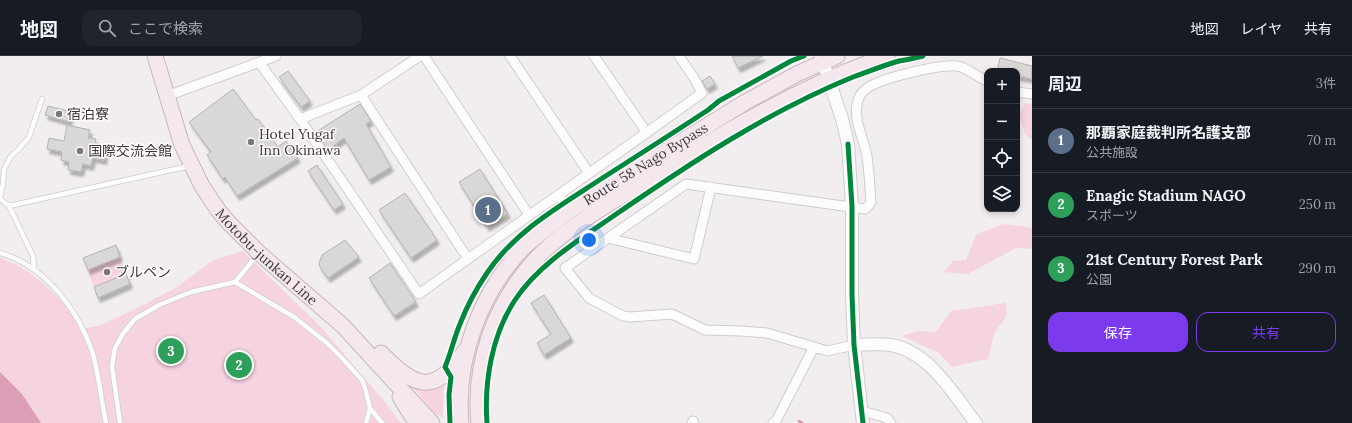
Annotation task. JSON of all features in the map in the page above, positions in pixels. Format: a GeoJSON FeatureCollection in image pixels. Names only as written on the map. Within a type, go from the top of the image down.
{"type":"FeatureCollection","features":[{"type":"Feature","properties":{"kind":"highway","name":"Motobu-junkan Line"},"geometry":{"type":"LineString","coordinates":[[155,56],[182,145],[202,186],[218,210],[259,253],[343,326],[432,423]]}},
{"type":"Feature","properties":{"kind":"highway","name":"Route 58 Nago Bypass"},"geometry":{"type":"LineString","coordinates":[[461,423],[460,411],[463,367],[468,347],[480,313],[489,295],[513,260],[526,246],[542,231],[569,211],[744,102],[822,59],[837,56]]}},
{"type":"Feature","properties":{"kind":"highway","name":"Route 58 Nago Bypass"},"geometry":{"type":"LineString","coordinates":[[479,423],[479,376],[483,354],[490,332],[510,293],[534,260],[577,225],[648,179],[742,124],[829,79],[851,69],[888,56]]}},
{"type":"Feature","properties":{"kind":"highway"},"geometry":{"type":"LineString","coordinates":[[343,326],[361,333],[403,374],[423,382],[435,381],[444,376],[458,361],[468,347]]}},
{"type":"Feature","properties":{"kind":"highway"},"geometry":{"type":"LineString","coordinates":[[385,372],[417,423]]}},
{"type":"Feature","properties":{"kind":"street"},"geometry":{"type":"LineString","coordinates":[[167,96],[257,59],[276,56]]}},
{"type":"Feature","properties":{"kind":"street"},"geometry":{"type":"LineString","coordinates":[[300,119],[361,95],[420,56]]}},
{"type":"Feature","properties":{"kind":"street"},"geometry":{"type":"LineString","coordinates":[[424,56],[529,215]]}},
{"type":"Feature","properties":{"kind":"street"},"geometry":{"type":"LineString","coordinates":[[510,56],[589,173]]}},
{"type":"Feature","properties":{"kind":"street"},"geometry":{"type":"LineString","coordinates":[[594,56],[647,133]]}},
{"type":"Feature","properties":{"kind":"street"},"geometry":{"type":"LineString","coordinates":[[257,59],[300,119],[419,294],[702,93],[679,56]]}},
{"type":"Feature","properties":{"kind":"street"},"geometry":{"type":"LineString","coordinates":[[822,59],[848,144],[852,206],[852,294],[854,345],[863,417],[888,418],[891,423]]}},
{"type":"Feature","properties":{"kind":"street"},"geometry":{"type":"LineString","coordinates":[[976,423],[927,363],[906,349],[890,344],[854,345],[828,352],[767,333],[705,330],[672,314],[630,317],[623,316],[590,298],[565,268],[686,184],[865,208],[869,206],[871,202],[867,155],[858,119],[857,106],[865,89],[891,78],[938,68],[957,66],[968,69],[984,81]]}},
{"type":"Feature","properties":{"kind":"street"},"geometry":{"type":"LineString","coordinates":[[1020,92],[1032,94]]}},
{"type":"Feature","properties":{"kind":"street"},"geometry":{"type":"LineString","coordinates":[[361,95],[468,259]]}},
{"type":"Feature","properties":{"kind":"street"},"geometry":{"type":"LineString","coordinates":[[608,238],[694,259],[711,187]]}},
{"type":"Feature","properties":{"kind":"street"},"geometry":{"type":"LineString","coordinates":[[558,196],[569,211]]}},
{"type":"Feature","properties":{"kind":"street"},"geometry":{"type":"LineString","coordinates":[[775,422],[814,347]]}},
{"type":"Feature","properties":{"kind":"lane"},"geometry":{"type":"LineString","coordinates":[[34,269],[33,256],[9,206],[0,198],[4,169],[11,156],[29,137],[42,99]]}},
{"type":"Feature","properties":{"kind":"lane"},"geometry":{"type":"LineString","coordinates":[[9,206],[191,166]]}},
{"type":"Feature","properties":{"kind":"lane"},"geometry":{"type":"LineString","coordinates":[[0,253],[19,260],[34,269],[47,279],[63,298],[84,333],[92,352],[106,423]]}},
{"type":"Feature","properties":{"kind":"lane"},"geometry":{"type":"LineString","coordinates":[[120,423],[112,366],[115,348],[124,332],[135,319],[159,305],[192,292],[235,282],[259,253]]}},
{"type":"Feature","properties":{"kind":"lane"},"geometry":{"type":"LineString","coordinates":[[235,282],[294,317],[327,343],[344,359],[362,380],[370,408],[382,423]]}},
{"type":"Feature","properties":{"kind":"lane"},"geometry":{"type":"LineString","coordinates":[[366,423],[370,408]]}},
{"type":"Feature","properties":{"kind":"shaded area"},"geometry":{"type":"Polygon","coordinates":[[[1025,103],[1032,105],[1032,140],[1025,134],[1020,113],[1025,103]]]}},
{"type":"Feature","properties":{"kind":"shaded area"},"geometry":{"type":"Polygon","coordinates":[[[1003,224],[1032,228],[1032,249],[1016,248],[968,274],[944,272],[953,261],[966,260],[976,235],[1003,224]]]}},
{"type":"Feature","properties":{"kind":"shaded area","name":"ブルペン"},"geometry":{"type":"Polygon","coordinates":[[[116,245],[130,284],[98,298],[83,258],[116,245]]]}},
{"type":"Feature","properties":{"kind":"shaded area"},"geometry":{"type":"Polygon","coordinates":[[[243,251],[321,327],[401,423],[41,423],[22,394],[0,372],[0,258],[19,266],[44,284],[68,308],[82,329],[101,325],[147,303],[177,287],[213,260],[243,251]]]}},
{"type":"Feature","properties":{"kind":"shaded area"},"geometry":{"type":"Polygon","coordinates":[[[1006,303],[1007,315],[994,334],[988,359],[952,367],[939,353],[902,336],[917,331],[936,332],[951,311],[1006,303]]]}},
{"type":"Feature","properties":{"kind":"shaded area"},"geometry":{"type":"Polygon","coordinates":[[[0,372],[22,394],[41,423],[0,423],[0,372]]]}},
{"type":"Feature","properties":{"kind":"shaded area"},"geometry":{"type":"Polygon","coordinates":[[[444,382],[443,418],[434,413],[412,386],[444,382]]]}},
{"type":"Feature","properties":{"kind":"building"},"geometry":{"type":"Polygon","coordinates":[[[732,56],[763,56],[738,68],[732,56]]]}},
{"type":"Feature","properties":{"kind":"building"},"geometry":{"type":"Polygon","coordinates":[[[1000,58],[1032,66],[1032,79],[1020,77],[1020,68],[998,68],[1000,58]]]}},
{"type":"Feature","properties":{"kind":"building"},"geometry":{"type":"Polygon","coordinates":[[[288,71],[310,101],[301,107],[279,77],[288,71]]]}},
{"type":"Feature","properties":{"kind":"building"},"geometry":{"type":"Polygon","coordinates":[[[710,76],[715,84],[707,89],[702,81],[710,76]]]}},
{"type":"Feature","properties":{"kind":"building"},"geometry":{"type":"Polygon","coordinates":[[[233,89],[256,120],[258,119],[278,147],[286,141],[298,158],[237,196],[225,177],[223,179],[207,155],[211,152],[189,122],[233,89]]]}},
{"type":"Feature","properties":{"kind":"building"},"geometry":{"type":"Polygon","coordinates":[[[360,104],[371,121],[366,124],[391,167],[369,180],[344,138],[328,150],[316,132],[360,104]]]}},
{"type":"Feature","properties":{"kind":"building","name":"宿泊寮"},"geometry":{"type":"Polygon","coordinates":[[[48,106],[72,112],[69,122],[45,115],[48,106]]]}},
{"type":"Feature","properties":{"kind":"building","name":"国際交流会館"},"geometry":{"type":"Polygon","coordinates":[[[67,125],[90,130],[88,138],[96,139],[94,147],[106,149],[104,160],[93,158],[91,166],[83,164],[81,172],[68,170],[69,162],[61,160],[62,152],[47,149],[49,138],[64,141],[67,125]]]}},
{"type":"Feature","properties":{"kind":"building"},"geometry":{"type":"Polygon","coordinates":[[[317,165],[343,204],[334,210],[308,171],[317,165]]]}},
{"type":"Feature","properties":{"kind":"building"},"geometry":{"type":"Polygon","coordinates":[[[480,169],[508,214],[487,227],[459,182],[480,169]]]}},
{"type":"Feature","properties":{"kind":"building"},"geometry":{"type":"Polygon","coordinates":[[[405,193],[437,240],[411,258],[379,210],[405,193]]]}},
{"type":"Feature","properties":{"kind":"building"},"geometry":{"type":"Polygon","coordinates":[[[345,240],[359,257],[328,278],[320,267],[319,263],[322,255],[345,240]]]}},
{"type":"Feature","properties":{"kind":"building"},"geometry":{"type":"Polygon","coordinates":[[[116,245],[120,257],[88,270],[83,258],[116,245]]]}},
{"type":"Feature","properties":{"kind":"building"},"geometry":{"type":"Polygon","coordinates":[[[390,263],[416,302],[394,316],[369,278],[390,263]]]}},
{"type":"Feature","properties":{"kind":"building"},"geometry":{"type":"Polygon","coordinates":[[[126,274],[130,284],[98,298],[94,287],[126,274]]]}},
{"type":"Feature","properties":{"kind":"building"},"geometry":{"type":"Polygon","coordinates":[[[544,295],[571,338],[544,355],[537,343],[551,334],[531,303],[544,295]]]}},
{"type":"Feature","properties":{"kind":"cycle path"},"geometry":{"type":"LineString","coordinates":[[450,423],[449,395],[451,377],[445,367],[456,335],[472,298],[487,273],[511,244],[539,220],[708,110],[719,101],[791,61],[804,56]]}},
{"type":"Feature","properties":{"kind":"cycle path"},"geometry":{"type":"LineString","coordinates":[[487,423],[486,407],[488,375],[500,328],[524,287],[547,264],[586,235],[670,178],[729,140],[759,123],[790,106],[853,77],[899,61],[923,56]]}},
{"type":"Feature","properties":{"kind":"cycle path"},"geometry":{"type":"LineString","coordinates":[[848,144],[852,206],[852,294],[854,345],[863,423]]}},
{"type":"Feature","properties":{"kind":"place","name":"宿泊寮"},"geometry":{"type":"Point","coordinates":[59,114]}},
{"type":"Feature","properties":{"kind":"place","name":"Hotel Yugaf Inn Okinawa"},"geometry":{"type":"Point","coordinates":[251,142]}},
{"type":"Feature","properties":{"kind":"place","name":"国際交流会館"},"geometry":{"type":"Point","coordinates":[80,151]}},
{"type":"Feature","properties":{"kind":"place","name":"那覇家庭裁判所名護支部"},"geometry":{"type":"Point","coordinates":[488,210]}},
{"type":"Feature","properties":{"kind":"place","name":"ブルペン"},"geometry":{"type":"Point","coordinates":[107,272]}},
{"type":"Feature","properties":{"kind":"place","name":"21st Century Forest Park"},"geometry":{"type":"Point","coordinates":[171,351]}},
{"type":"Feature","properties":{"kind":"place","name":"Enagic Stadium NAGO"},"geometry":{"type":"Point","coordinates":[239,365]}}]}
